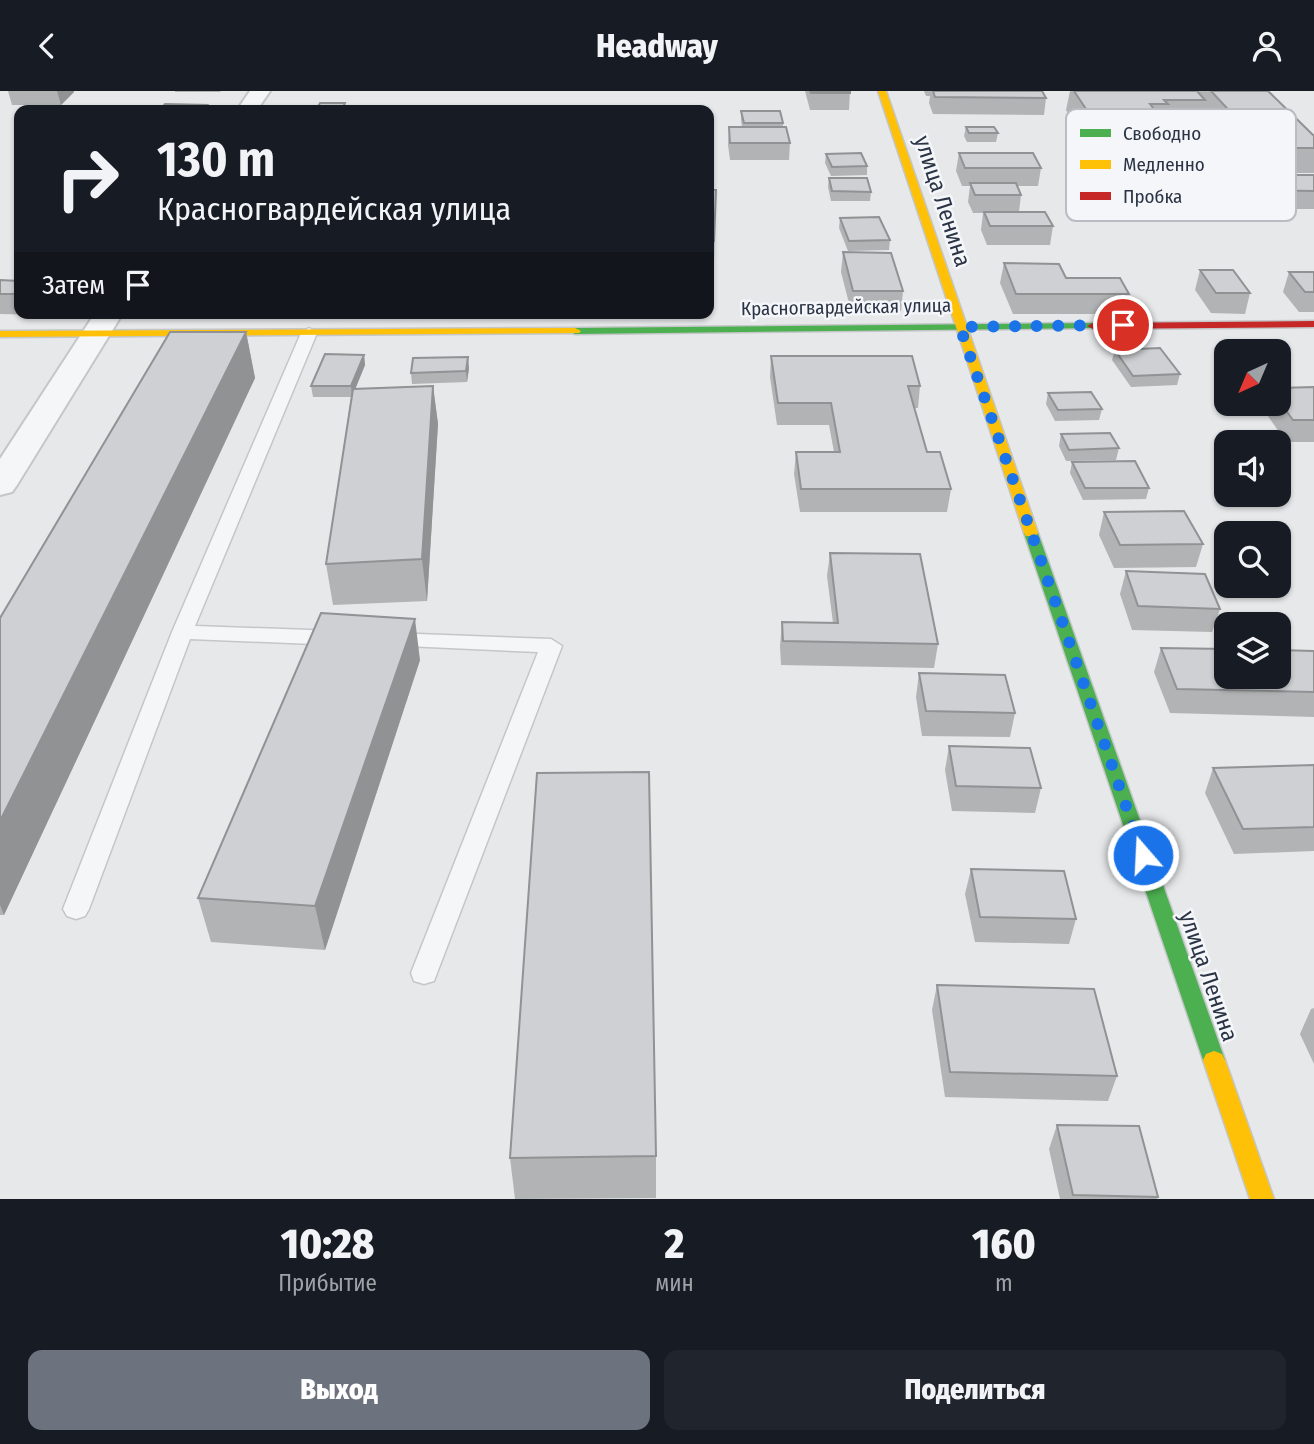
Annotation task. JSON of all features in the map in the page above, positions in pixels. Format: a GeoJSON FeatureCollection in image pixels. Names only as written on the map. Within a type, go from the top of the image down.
{"type":"FeatureCollection","features":[{"type":"Feature","properties":{"kind":"street","name":"улица Ленина"},"geometry":{"type":"LineString","coordinates":[[883,91],[960,327],[1262,1199]]}},
{"type":"Feature","properties":{"kind":"street","name":"Красногвардейская улица"},"geometry":{"type":"LineString","coordinates":[[0,334],[102,325],[309,333],[1314,324]]}},
{"type":"Feature","properties":{"kind":"street"},"geometry":{"type":"LineString","coordinates":[[0,485],[102,325]]}},
{"type":"Feature","properties":{"kind":"lane"},"geometry":{"type":"LineString","coordinates":[[76,909],[182,632],[309,333]]}},
{"type":"Feature","properties":{"kind":"lane"},"geometry":{"type":"LineString","coordinates":[[182,632],[551,646],[424,974]]}},
{"type":"Feature","properties":{"kind":"building"},"geometry":{"type":"Polygon","coordinates":[[[810,91],[850,91],[850,93],[811,93],[810,91]]]}},
{"type":"Feature","properties":{"kind":"building"},"geometry":{"type":"Polygon","coordinates":[[[933,91],[1042,91],[1046,98],[935,97],[933,91]]]}},
{"type":"Feature","properties":{"kind":"building"},"geometry":{"type":"Polygon","coordinates":[[[1074,91],[1197,91],[1205,100],[1164,100],[1168,104],[1150,104],[1154,109],[1086,109],[1074,91]]]}},
{"type":"Feature","properties":{"kind":"building"},"geometry":{"type":"Polygon","coordinates":[[[1211,91],[1268,91],[1286,109],[1228,109],[1211,91]]]}},
{"type":"Feature","properties":{"kind":"building"},"geometry":{"type":"Polygon","coordinates":[[[320,103],[345,103],[344,105],[319,105],[320,103]]]}},
{"type":"Feature","properties":{"kind":"building"},"geometry":{"type":"Polygon","coordinates":[[[741,111],[780,111],[783,123],[744,123],[741,111]]]}},
{"type":"Feature","properties":{"kind":"building"},"geometry":{"type":"Polygon","coordinates":[[[1296,118],[1314,136],[1314,148],[1296,148],[1296,118]]]}},
{"type":"Feature","properties":{"kind":"building"},"geometry":{"type":"Polygon","coordinates":[[[729,127],[786,127],[790,143],[730,143],[729,127]]]}},
{"type":"Feature","properties":{"kind":"building"},"geometry":{"type":"Polygon","coordinates":[[[966,127],[994,127],[998,133],[969,133],[966,127]]]}},
{"type":"Feature","properties":{"kind":"building"},"geometry":{"type":"Polygon","coordinates":[[[861,153],[867,166],[832,167],[826,154],[861,153]]]}},
{"type":"Feature","properties":{"kind":"building"},"geometry":{"type":"Polygon","coordinates":[[[959,153],[1033,153],[1041,168],[965,168],[959,153]]]}},
{"type":"Feature","properties":{"kind":"building"},"geometry":{"type":"Polygon","coordinates":[[[1296,175],[1314,175],[1314,191],[1296,191],[1296,175]]]}},
{"type":"Feature","properties":{"kind":"building"},"geometry":{"type":"Polygon","coordinates":[[[829,178],[867,178],[871,192],[832,191],[829,178]]]}},
{"type":"Feature","properties":{"kind":"building"},"geometry":{"type":"Polygon","coordinates":[[[970,183],[1016,183],[1021,195],[975,195],[970,183]]]}},
{"type":"Feature","properties":{"kind":"building"},"geometry":{"type":"Polygon","coordinates":[[[714,190],[716,190],[714,241],[714,190]]]}},
{"type":"Feature","properties":{"kind":"building"},"geometry":{"type":"Polygon","coordinates":[[[984,212],[1045,212],[1053,226],[990,226],[984,212]]]}},
{"type":"Feature","properties":{"kind":"building"},"geometry":{"type":"Polygon","coordinates":[[[879,217],[890,240],[849,241],[840,218],[879,217]]]}},
{"type":"Feature","properties":{"kind":"building"},"geometry":{"type":"Polygon","coordinates":[[[843,252],[891,253],[903,291],[853,291],[843,252]]]}},
{"type":"Feature","properties":{"kind":"building"},"geometry":{"type":"Polygon","coordinates":[[[1004,263],[1059,264],[1066,278],[1120,278],[1129,294],[1016,294],[1004,263]]]}},
{"type":"Feature","properties":{"kind":"building"},"geometry":{"type":"Polygon","coordinates":[[[1200,270],[1233,270],[1250,293],[1216,293],[1200,270]]]}},
{"type":"Feature","properties":{"kind":"building"},"geometry":{"type":"Polygon","coordinates":[[[1289,272],[1314,272],[1314,292],[1305,292],[1289,272]]]}},
{"type":"Feature","properties":{"kind":"building"},"geometry":{"type":"Polygon","coordinates":[[[0,280],[14,281],[14,294],[0,294],[0,280]]]}},
{"type":"Feature","properties":{"kind":"building"},"geometry":{"type":"Polygon","coordinates":[[[170,332],[246,332],[0,821],[0,618],[170,332]]]}},
{"type":"Feature","properties":{"kind":"building"},"geometry":{"type":"Polygon","coordinates":[[[1160,348],[1180,374],[1133,376],[1115,350],[1160,348]]]}},
{"type":"Feature","properties":{"kind":"building"},"geometry":{"type":"Polygon","coordinates":[[[325,354],[364,355],[351,386],[311,386],[325,354]]]}},
{"type":"Feature","properties":{"kind":"building"},"geometry":{"type":"Polygon","coordinates":[[[771,356],[912,356],[920,386],[908,386],[927,452],[940,452],[951,489],[801,489],[796,452],[840,452],[831,403],[778,403],[771,356]]]}},
{"type":"Feature","properties":{"kind":"building"},"geometry":{"type":"Polygon","coordinates":[[[468,357],[466,371],[411,373],[413,358],[468,357]]]}},
{"type":"Feature","properties":{"kind":"building"},"geometry":{"type":"Polygon","coordinates":[[[433,386],[422,559],[326,564],[353,389],[433,386]]]}},
{"type":"Feature","properties":{"kind":"building"},"geometry":{"type":"Polygon","coordinates":[[[1314,387],[1314,420],[1293,420],[1291,417],[1292,388],[1314,387]]]}},
{"type":"Feature","properties":{"kind":"building"},"geometry":{"type":"Polygon","coordinates":[[[1091,392],[1102,409],[1058,410],[1048,393],[1091,392]]]}},
{"type":"Feature","properties":{"kind":"building"},"geometry":{"type":"Polygon","coordinates":[[[1110,433],[1119,448],[1069,450],[1061,434],[1110,433]]]}},
{"type":"Feature","properties":{"kind":"building"},"geometry":{"type":"Polygon","coordinates":[[[1135,461],[1149,488],[1085,488],[1072,462],[1135,461]]]}},
{"type":"Feature","properties":{"kind":"building"},"geometry":{"type":"Polygon","coordinates":[[[1184,511],[1203,544],[1120,545],[1104,512],[1184,511]]]}},
{"type":"Feature","properties":{"kind":"building"},"geometry":{"type":"Polygon","coordinates":[[[830,553],[920,554],[938,644],[783,641],[782,622],[838,623],[830,553]]]}},
{"type":"Feature","properties":{"kind":"building"},"geometry":{"type":"Polygon","coordinates":[[[1126,571],[1205,574],[1220,609],[1138,606],[1126,571]]]}},
{"type":"Feature","properties":{"kind":"building"},"geometry":{"type":"Polygon","coordinates":[[[321,613],[415,619],[315,906],[198,898],[321,613]]]}},
{"type":"Feature","properties":{"kind":"building"},"geometry":{"type":"Polygon","coordinates":[[[1161,648],[1214,649],[1214,689],[1291,689],[1291,650],[1314,651],[1314,692],[1177,689],[1161,648]]]}},
{"type":"Feature","properties":{"kind":"building"},"geometry":{"type":"Polygon","coordinates":[[[919,673],[1005,675],[1015,713],[926,711],[919,673]]]}},
{"type":"Feature","properties":{"kind":"building"},"geometry":{"type":"Polygon","coordinates":[[[949,746],[1030,748],[1041,788],[956,786],[949,746]]]}},
{"type":"Feature","properties":{"kind":"building"},"geometry":{"type":"Polygon","coordinates":[[[1314,765],[1314,827],[1243,829],[1213,768],[1314,765]]]}},
{"type":"Feature","properties":{"kind":"building"},"geometry":{"type":"Polygon","coordinates":[[[649,772],[656,1156],[510,1158],[537,773],[649,772]]]}},
{"type":"Feature","properties":{"kind":"building"},"geometry":{"type":"Polygon","coordinates":[[[971,869],[1064,871],[1076,919],[980,917],[971,869]]]}},
{"type":"Feature","properties":{"kind":"building"},"geometry":{"type":"Polygon","coordinates":[[[937,985],[1094,989],[1117,1076],[950,1072],[937,985]]]}},
{"type":"Feature","properties":{"kind":"building"},"geometry":{"type":"Polygon","coordinates":[[[1057,1125],[1139,1126],[1158,1197],[1073,1195],[1057,1125]]]}},
{"type":"Feature","properties":{"kind":"traffic: fast"},"geometry":{"type":"LineString","coordinates":[[575,331],[1093,326]]}},
{"type":"Feature","properties":{"kind":"traffic: fast"},"geometry":{"type":"LineString","coordinates":[[1031,533],[1214,1060]]}},
{"type":"Feature","properties":{"kind":"traffic: slow"},"geometry":{"type":"LineString","coordinates":[[882,91],[1031,533]]}},
{"type":"Feature","properties":{"kind":"traffic: slow"},"geometry":{"type":"LineString","coordinates":[[0,334],[575,331]]}},
{"type":"Feature","properties":{"kind":"traffic: slow"},"geometry":{"type":"LineString","coordinates":[[1214,1060],[1262,1199]]}},
{"type":"Feature","properties":{"kind":"traffic: jam"},"geometry":{"type":"LineString","coordinates":[[1093,326],[1314,324]]}},
{"type":"Feature","properties":{"kind":"route"},"geometry":{"type":"LineString","coordinates":[[1123,325],[960,327],[1143,855]]}}]}
